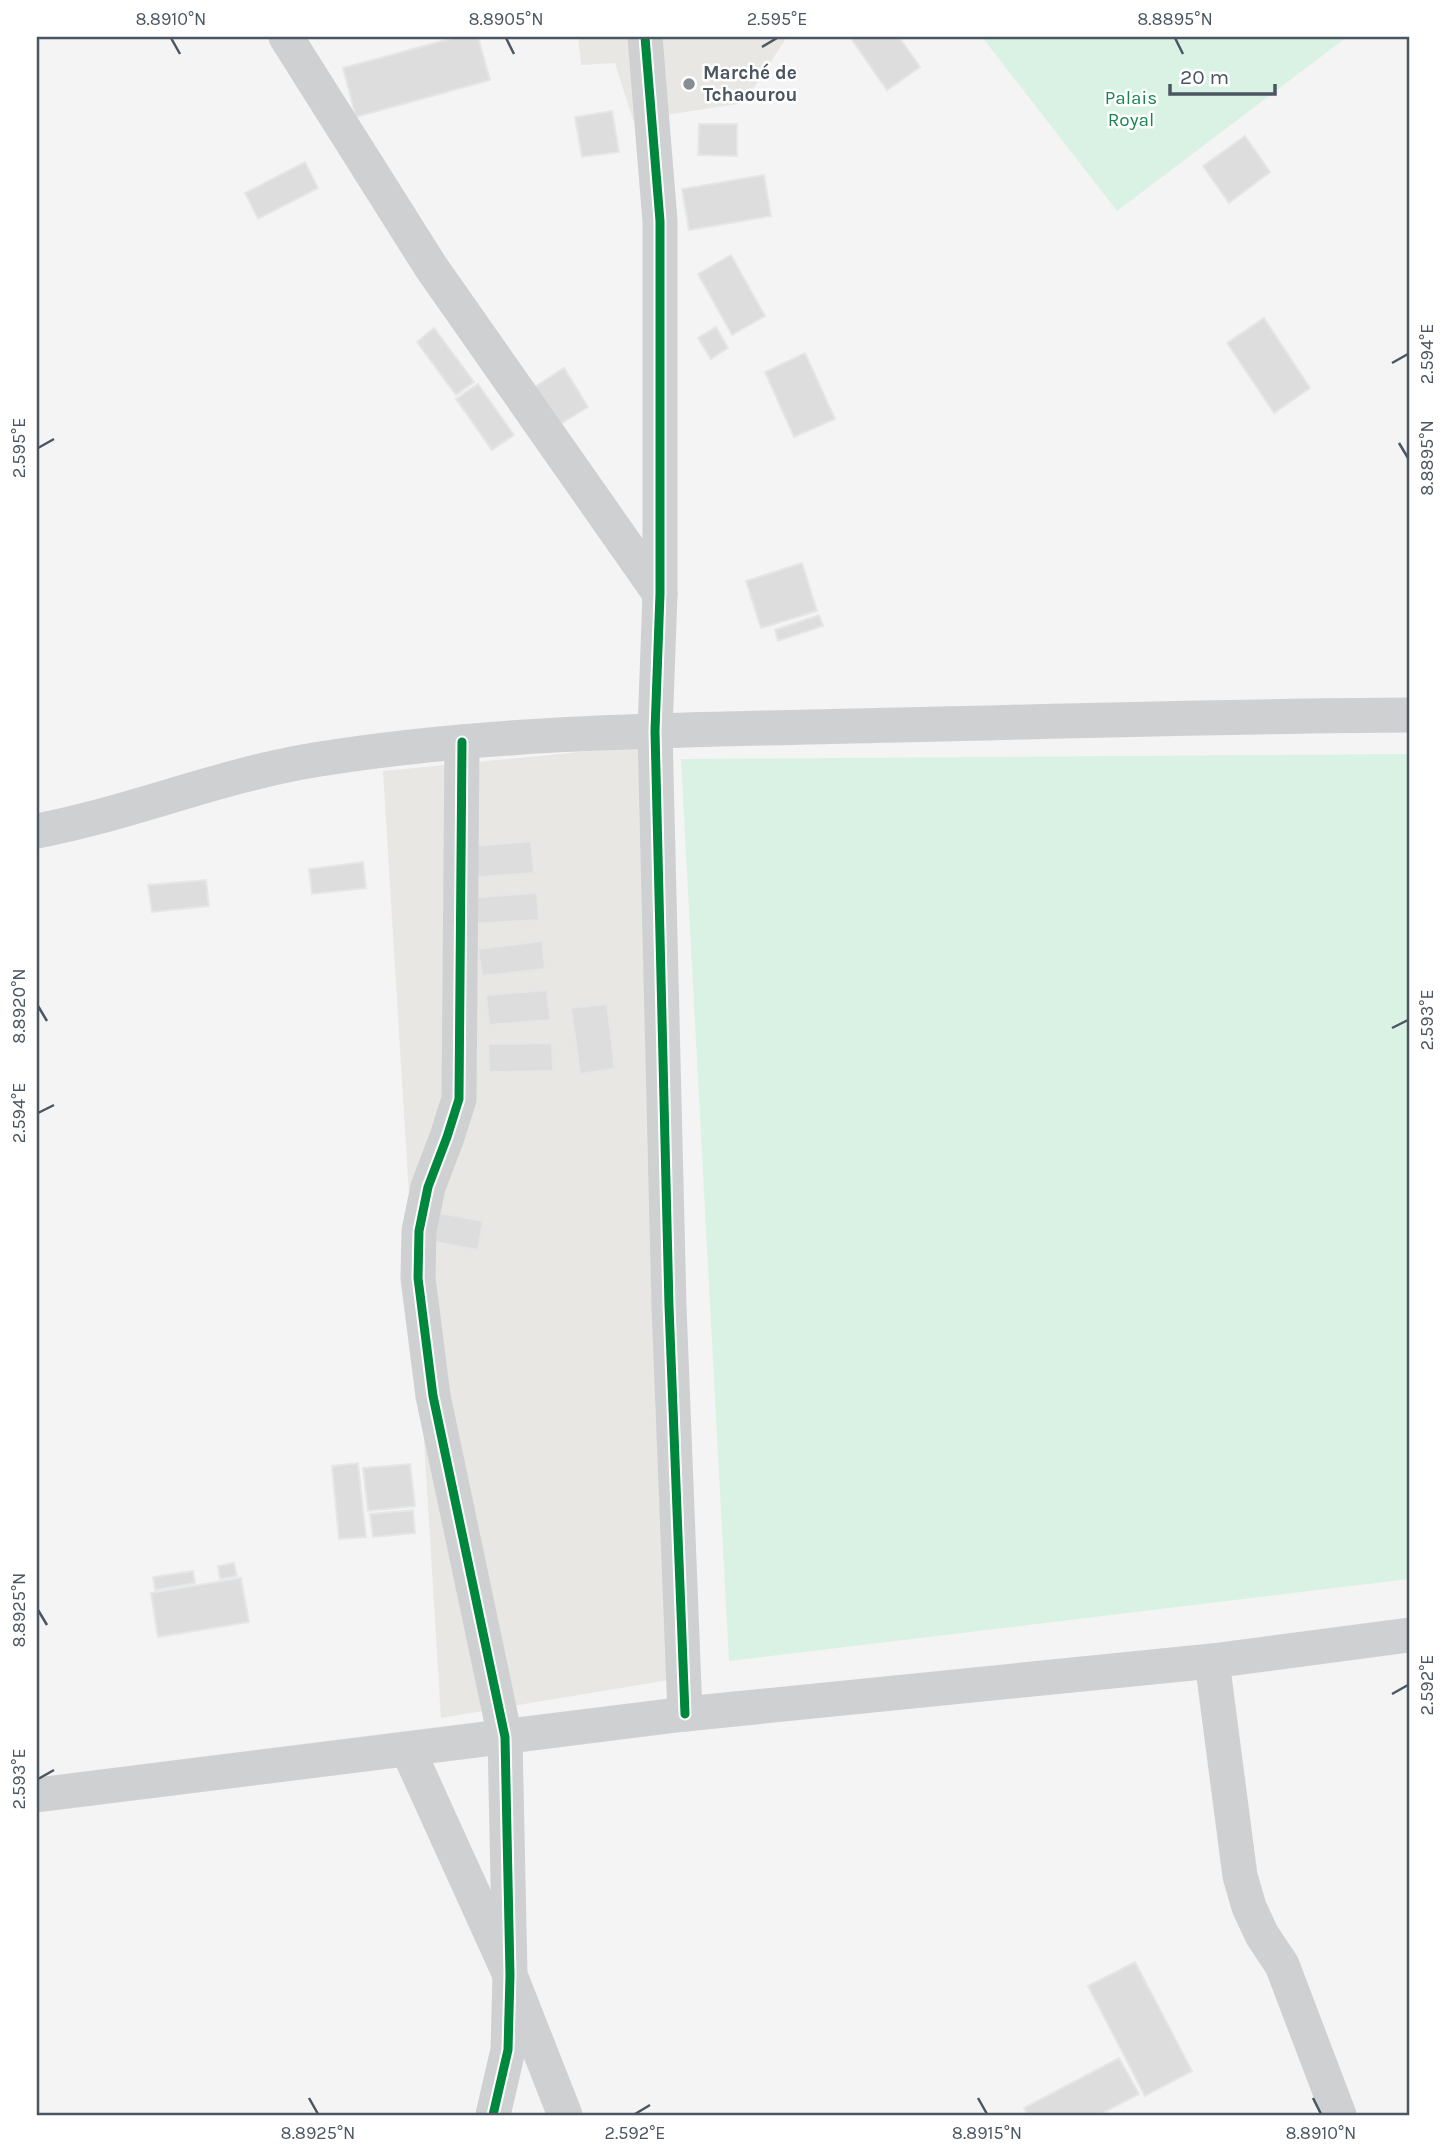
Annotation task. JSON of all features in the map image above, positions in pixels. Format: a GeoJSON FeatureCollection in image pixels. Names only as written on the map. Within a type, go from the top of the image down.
{"type":"FeatureCollection","features":[{"type":"Feature","properties":{"kind":"street"},"geometry":{"type":"LineString","coordinates":[[286,37],[431,267],[660,594]]}},
{"type":"Feature","properties":{"kind":"street"},"geometry":{"type":"LineString","coordinates":[[645,37],[660,221],[660,594],[654,731],[669,1306],[685,1714]]}},
{"type":"Feature","properties":{"kind":"street"},"geometry":{"type":"LineString","coordinates":[[37,831],[317,759],[462,742],[654,731],[1409,715]]}},
{"type":"Feature","properties":{"kind":"street"},"geometry":{"type":"LineString","coordinates":[[462,742],[458,1099],[428,1187],[419,1231],[418,1278],[433,1396],[505,1737],[510,1975],[508,2050],[493,2115]]}},
{"type":"Feature","properties":{"kind":"street"},"geometry":{"type":"LineString","coordinates":[[37,1795],[685,1714],[1212,1661],[1409,1635]]}},
{"type":"Feature","properties":{"kind":"street"},"geometry":{"type":"LineString","coordinates":[[1212,1661],[1240,1876],[1249,1907],[1262,1935],[1282,1965],[1339,2115]]}},
{"type":"Feature","properties":{"kind":"street"},"geometry":{"type":"LineString","coordinates":[[408,1750],[510,1975],[565,2115]]}},
{"type":"Feature","properties":{"kind":"shaded area","name":"Marché de Tchaourou"},"geometry":{"type":"Polygon","coordinates":[[[578,37],[787,37],[744,103],[633,120],[615,63],[581,65],[578,37]]]}},
{"type":"Feature","properties":{"kind":"shaded area"},"geometry":{"type":"Polygon","coordinates":[[[642,746],[675,1679],[441,1718],[383,771],[642,746]]]}},
{"type":"Feature","properties":{"kind":"green space","name":"Palais Royal"},"geometry":{"type":"Polygon","coordinates":[[[982,37],[1347,37],[1117,211],[982,37]]]}},
{"type":"Feature","properties":{"kind":"green space"},"geometry":{"type":"Polygon","coordinates":[[[1409,754],[1409,1579],[729,1661],[681,759],[1409,754]]]}},
{"type":"Feature","properties":{"kind":"building"},"geometry":{"type":"Polygon","coordinates":[[[457,37],[478,37],[490,80],[356,117],[343,68],[457,37]]]}},
{"type":"Feature","properties":{"kind":"building"},"geometry":{"type":"Polygon","coordinates":[[[850,37],[899,37],[920,67],[887,90],[850,37]]]}},
{"type":"Feature","properties":{"kind":"building"},"geometry":{"type":"Polygon","coordinates":[[[612,111],[619,152],[582,157],[575,117],[612,111]]]}},
{"type":"Feature","properties":{"kind":"building"},"geometry":{"type":"Polygon","coordinates":[[[699,124],[737,124],[737,156],[698,155],[699,124]]]}},
{"type":"Feature","properties":{"kind":"building"},"geometry":{"type":"Polygon","coordinates":[[[1245,136],[1270,172],[1229,203],[1203,166],[1245,136]]]}},
{"type":"Feature","properties":{"kind":"building"},"geometry":{"type":"Polygon","coordinates":[[[305,162],[318,188],[258,219],[245,193],[305,162]]]}},
{"type":"Feature","properties":{"kind":"building"},"geometry":{"type":"Polygon","coordinates":[[[764,175],[771,216],[689,230],[682,189],[764,175]]]}},
{"type":"Feature","properties":{"kind":"building"},"geometry":{"type":"Polygon","coordinates":[[[731,255],[765,316],[732,335],[698,274],[731,255]]]}},
{"type":"Feature","properties":{"kind":"building"},"geometry":{"type":"Polygon","coordinates":[[[1264,318],[1310,388],[1274,413],[1227,343],[1264,318]]]}},
{"type":"Feature","properties":{"kind":"building"},"geometry":{"type":"Polygon","coordinates":[[[716,327],[728,348],[711,359],[698,338],[716,327]]]}},
{"type":"Feature","properties":{"kind":"building"},"geometry":{"type":"Polygon","coordinates":[[[434,328],[474,382],[456,395],[417,342],[434,328]]]}},
{"type":"Feature","properties":{"kind":"building"},"geometry":{"type":"Polygon","coordinates":[[[805,353],[835,419],[794,437],[765,372],[805,353]]]}},
{"type":"Feature","properties":{"kind":"building"},"geometry":{"type":"Polygon","coordinates":[[[564,368],[588,407],[554,428],[530,390],[564,368]]]}},
{"type":"Feature","properties":{"kind":"building"},"geometry":{"type":"Polygon","coordinates":[[[478,384],[514,435],[492,450],[456,399],[478,384]]]}},
{"type":"Feature","properties":{"kind":"building"},"geometry":{"type":"Polygon","coordinates":[[[802,563],[817,611],[761,628],[746,581],[802,563]]]}},
{"type":"Feature","properties":{"kind":"building"},"geometry":{"type":"Polygon","coordinates":[[[819,615],[823,626],[778,641],[775,630],[819,615]]]}},
{"type":"Feature","properties":{"kind":"building"},"geometry":{"type":"Polygon","coordinates":[[[531,841],[534,873],[465,878],[462,847],[531,841]]]}},
{"type":"Feature","properties":{"kind":"building"},"geometry":{"type":"Polygon","coordinates":[[[363,862],[366,888],[312,894],[309,869],[363,862]]]}},
{"type":"Feature","properties":{"kind":"building"},"geometry":{"type":"Polygon","coordinates":[[[206,880],[209,906],[152,912],[148,885],[206,880]]]}},
{"type":"Feature","properties":{"kind":"building"},"geometry":{"type":"Polygon","coordinates":[[[537,893],[539,920],[468,924],[466,898],[537,893]]]}},
{"type":"Feature","properties":{"kind":"building"},"geometry":{"type":"Polygon","coordinates":[[[542,941],[545,969],[482,976],[478,949],[542,941]]]}},
{"type":"Feature","properties":{"kind":"building"},"geometry":{"type":"Polygon","coordinates":[[[547,990],[550,1020],[489,1025],[486,995],[547,990]]]}},
{"type":"Feature","properties":{"kind":"building"},"geometry":{"type":"Polygon","coordinates":[[[607,1004],[615,1069],[580,1074],[571,1008],[607,1004]]]}},
{"type":"Feature","properties":{"kind":"building"},"geometry":{"type":"Polygon","coordinates":[[[552,1043],[553,1071],[489,1072],[488,1044],[552,1043]]]}},
{"type":"Feature","properties":{"kind":"building"},"geometry":{"type":"Polygon","coordinates":[[[430,1211],[483,1221],[478,1250],[424,1240],[430,1211]]]}},
{"type":"Feature","properties":{"kind":"building"},"geometry":{"type":"Polygon","coordinates":[[[358,1463],[366,1537],[339,1539],[332,1466],[358,1463]]]}},
{"type":"Feature","properties":{"kind":"building"},"geometry":{"type":"Polygon","coordinates":[[[410,1464],[415,1506],[368,1511],[363,1468],[410,1464]]]}},
{"type":"Feature","properties":{"kind":"building"},"geometry":{"type":"Polygon","coordinates":[[[413,1510],[415,1533],[373,1537],[370,1514],[413,1510]]]}},
{"type":"Feature","properties":{"kind":"building"},"geometry":{"type":"Polygon","coordinates":[[[234,1563],[237,1576],[220,1579],[218,1566],[234,1563]]]}},
{"type":"Feature","properties":{"kind":"building"},"geometry":{"type":"Polygon","coordinates":[[[193,1571],[195,1583],[155,1590],[153,1577],[193,1571]]]}},
{"type":"Feature","properties":{"kind":"building"},"geometry":{"type":"Polygon","coordinates":[[[241,1578],[249,1622],[158,1637],[151,1593],[241,1578]]]}},
{"type":"Feature","properties":{"kind":"building"},"geometry":{"type":"Polygon","coordinates":[[[1135,1962],[1192,2071],[1145,2096],[1088,1986],[1135,1962]]]}},
{"type":"Feature","properties":{"kind":"building"},"geometry":{"type":"Polygon","coordinates":[[[1119,2058],[1139,2094],[1099,2115],[1028,2115],[1024,2108],[1119,2058]]]}},
{"type":"Feature","properties":{"kind":"cycle path"},"geometry":{"type":"LineString","coordinates":[[645,37],[660,221],[660,594],[655,731],[669,1306],[685,1714]]}},
{"type":"Feature","properties":{"kind":"cycle path"},"geometry":{"type":"LineString","coordinates":[[462,742],[459,1099],[428,1187],[419,1231],[418,1278],[433,1396],[505,1737],[510,1975],[508,2050],[493,2115]]}},
{"type":"Feature","properties":{"kind":"place","name":"Marché de Tchaourou"},"geometry":{"type":"Point","coordinates":[689,84]}}]}
